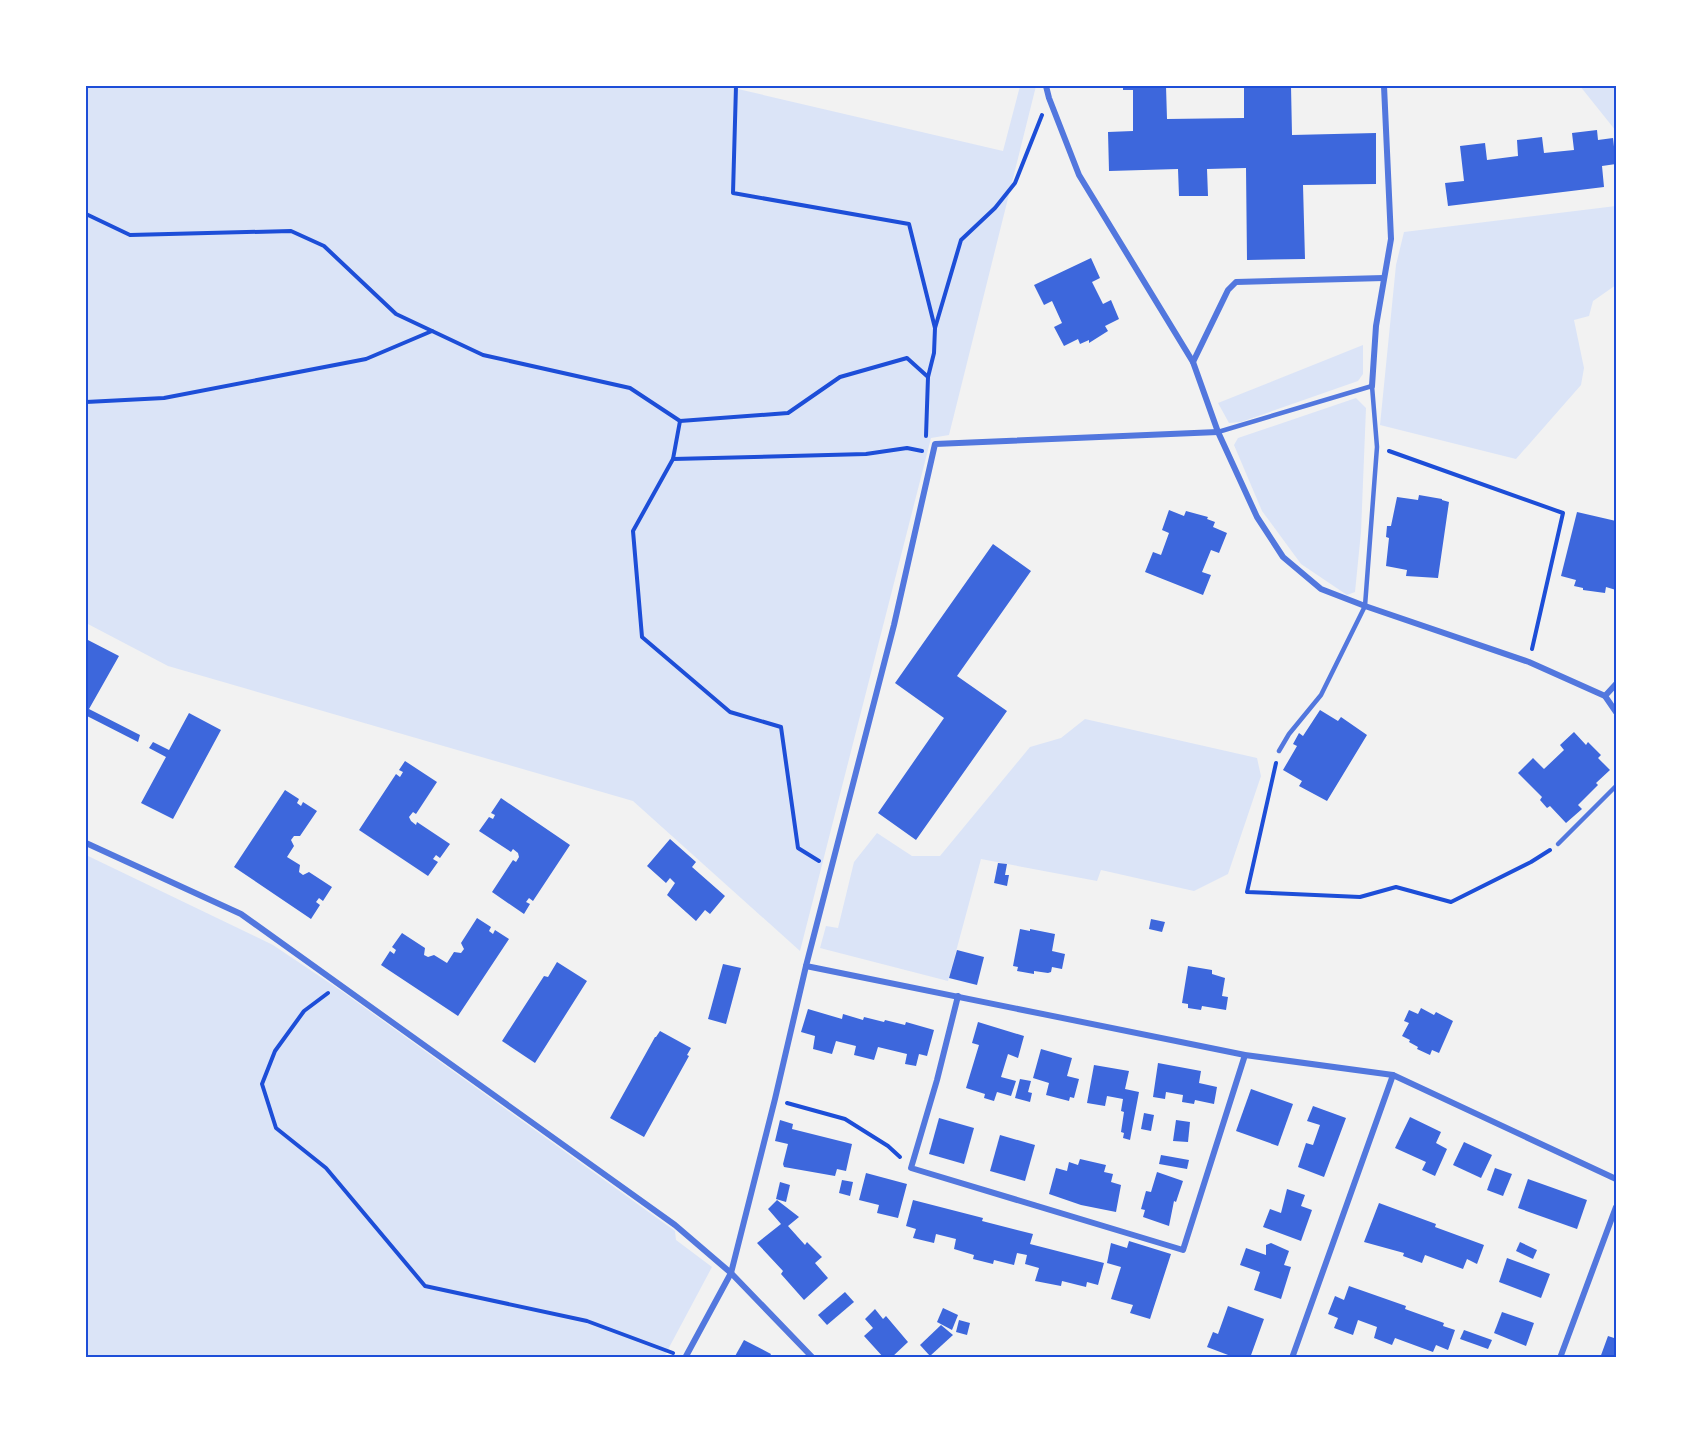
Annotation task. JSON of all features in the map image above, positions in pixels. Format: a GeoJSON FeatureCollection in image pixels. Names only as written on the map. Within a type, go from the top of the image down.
{"type":"FeatureCollection","features":[{"type":"Feature","properties":{"kind":"street"},"geometry":{"type":"LineString","coordinates":[[1046,86],[1048,98],[1079,175],[1193,362],[1218,432],[1257,517],[1283,557],[1321,588],[1365,606],[1529,662],[1605,696],[1617,712]]}},
{"type":"Feature","properties":{"kind":"street"},"geometry":{"type":"LineString","coordinates":[[1372,386],[1376,326],[1391,239],[1384,86]]}},
{"type":"Feature","properties":{"kind":"street"},"geometry":{"type":"LineString","coordinates":[[1193,362],[1227,290],[1236,282],[1384,278]]}},
{"type":"Feature","properties":{"kind":"street"},"geometry":{"type":"LineString","coordinates":[[685,1357],[731,1273],[806,966],[894,625],[935,444],[1218,432]]}},
{"type":"Feature","properties":{"kind":"street"},"geometry":{"type":"LineString","coordinates":[[1605,696],[1617,684]]}},
{"type":"Feature","properties":{"kind":"street"},"geometry":{"type":"LineString","coordinates":[[86,843],[241,914],[675,1226],[731,1273],[813,1358]]}},
{"type":"Feature","properties":{"kind":"street"},"geometry":{"type":"LineString","coordinates":[[806,966],[1245,1055],[1393,1075],[1617,1179]]}},
{"type":"Feature","properties":{"kind":"street"},"geometry":{"type":"LineString","coordinates":[[958,996],[937,1080],[911,1168],[1183,1250],[1245,1055]]}},
{"type":"Feature","properties":{"kind":"street"},"geometry":{"type":"LineString","coordinates":[[1292,1358],[1393,1075]]}},
{"type":"Feature","properties":{"kind":"street"},"geometry":{"type":"LineString","coordinates":[[1560,1358],[1617,1207]]}},
{"type":"Feature","properties":{"kind":"lane"},"geometry":{"type":"LineString","coordinates":[[1218,432],[1372,386],[1377,447],[1365,606],[1321,694],[1289,734],[1279,751]]}},
{"type":"Feature","properties":{"kind":"lane"},"geometry":{"type":"LineString","coordinates":[[1557,844],[1617,786]]}},
{"type":"Feature","properties":{"kind":"path"},"geometry":{"type":"LineString","coordinates":[[736,86],[733,193],[909,225],[935,328]]}},
{"type":"Feature","properties":{"kind":"path"},"geometry":{"type":"LineString","coordinates":[[673,459],[866,454],[907,448],[921,452],[926,443],[928,377],[934,353],[935,328],[961,240],[995,208],[1015,183],[1048,98]]}},
{"type":"Feature","properties":{"kind":"path"},"geometry":{"type":"LineString","coordinates":[[86,214],[130,235],[291,231],[324,246],[396,314],[483,355],[630,388],[680,421],[788,413],[840,377],[907,357],[928,377]]}},
{"type":"Feature","properties":{"kind":"path"},"geometry":{"type":"LineString","coordinates":[[86,402],[164,398],[366,359],[433,331]]}},
{"type":"Feature","properties":{"kind":"path"},"geometry":{"type":"LineString","coordinates":[[680,421],[673,459],[633,531],[642,637],[730,712],[782,727],[798,848],[831,868]]}},
{"type":"Feature","properties":{"kind":"path"},"geometry":{"type":"LineString","coordinates":[[1377,447],[1563,513],[1529,662]]}},
{"type":"Feature","properties":{"kind":"path"},"geometry":{"type":"LineString","coordinates":[[1279,751],[1247,892],[1360,897],[1396,887],[1451,902],[1531,862],[1557,844]]}},
{"type":"Feature","properties":{"kind":"path"},"geometry":{"type":"LineString","coordinates":[[340,985],[304,1011],[275,1051],[262,1084],[276,1128],[326,1168],[425,1286],[587,1321],[685,1357]]}},
{"type":"Feature","properties":{"kind":"path"},"geometry":{"type":"LineString","coordinates":[[775,1100],[844,1119],[888,1146],[911,1168]]}},
{"type":"Feature","properties":{"kind":"shaded area"},"geometry":{"type":"Polygon","coordinates":[[[86,86],[725,86],[1003,151],[1020,86],[1036,86],[949,435],[931,438],[800,951],[633,801],[168,666],[86,623],[86,86]]]}},
{"type":"Feature","properties":{"kind":"shaded area"},"geometry":{"type":"Polygon","coordinates":[[[1580,86],[1616,86],[1616,131],[1580,86]]]}},
{"type":"Feature","properties":{"kind":"shaded area"},"geometry":{"type":"Polygon","coordinates":[[[1616,206],[1616,285],[1593,301],[1589,316],[1574,320],[1584,368],[1581,385],[1516,459],[1380,425],[1396,265],[1404,232],[1616,206]]]}},
{"type":"Feature","properties":{"kind":"shaded area"},"geometry":{"type":"Polygon","coordinates":[[[1363,345],[1363,374],[1358,381],[1241,422],[1229,423],[1218,403],[1363,345]]]}},
{"type":"Feature","properties":{"kind":"shaded area"},"geometry":{"type":"Polygon","coordinates":[[[1356,398],[1366,408],[1361,532],[1355,592],[1347,595],[1301,564],[1262,511],[1234,445],[1238,438],[1356,398]]]}},
{"type":"Feature","properties":{"kind":"shaded area"},"geometry":{"type":"Polygon","coordinates":[[[1085,719],[1257,758],[1261,776],[1228,874],[1194,891],[1101,870],[1097,881],[981,859],[948,981],[820,948],[826,926],[838,928],[854,862],[877,833],[912,856],[940,856],[1030,747],[1061,738],[1085,719]]]}},
{"type":"Feature","properties":{"kind":"shaded area"},"geometry":{"type":"Polygon","coordinates":[[[86,855],[273,945],[340,990],[675,1231],[676,1240],[712,1267],[664,1357],[86,1358],[86,855]]]}},
{"type":"Feature","properties":{"kind":"building"},"geometry":{"type":"Polygon","coordinates":[[[1123,86],[1166,86],[1167,119],[1244,118],[1244,86],[1291,86],[1292,135],[1376,133],[1376,184],[1303,185],[1305,259],[1247,260],[1246,168],[1207,169],[1208,196],[1179,196],[1178,169],[1109,171],[1108,132],[1133,131],[1133,90],[1123,90],[1123,86]]]}},
{"type":"Feature","properties":{"kind":"building"},"geometry":{"type":"Polygon","coordinates":[[[1597,130],[1598,140],[1613,138],[1616,164],[1602,166],[1604,187],[1448,206],[1445,183],[1464,181],[1460,146],[1485,143],[1487,160],[1518,156],[1517,140],[1542,137],[1544,153],[1574,150],[1572,133],[1597,130]]]}},
{"type":"Feature","properties":{"kind":"building"},"geometry":{"type":"Polygon","coordinates":[[[1091,258],[1100,278],[1092,282],[1103,304],[1111,300],[1119,319],[1105,326],[1108,331],[1089,343],[1089,340],[1080,344],[1078,339],[1064,346],[1054,327],[1062,323],[1052,301],[1044,305],[1034,285],[1091,258]]]}},
{"type":"Feature","properties":{"kind":"building"},"geometry":{"type":"Polygon","coordinates":[[[1419,495],[1449,502],[1438,578],[1406,576],[1407,570],[1386,566],[1389,538],[1386,537],[1387,526],[1391,526],[1397,497],[1418,500],[1419,495]]]}},
{"type":"Feature","properties":{"kind":"building"},"geometry":{"type":"Polygon","coordinates":[[[1169,510],[1184,516],[1186,511],[1208,517],[1207,519],[1215,522],[1213,527],[1227,533],[1219,553],[1211,550],[1202,572],[1211,575],[1203,595],[1145,572],[1153,552],[1161,555],[1169,533],[1162,530],[1169,510]]]}},
{"type":"Feature","properties":{"kind":"building"},"geometry":{"type":"Polygon","coordinates":[[[1577,512],[1616,521],[1616,590],[1606,587],[1605,593],[1583,590],[1583,588],[1574,586],[1576,580],[1561,576],[1577,512]]]}},
{"type":"Feature","properties":{"kind":"building"},"geometry":{"type":"Polygon","coordinates":[[[993,544],[1031,571],[957,676],[1007,711],[916,840],[878,813],[944,718],[895,683],[993,544]]]}},
{"type":"Feature","properties":{"kind":"building"},"geometry":{"type":"Polygon","coordinates":[[[86,639],[119,656],[89,709],[140,735],[138,742],[87,716],[86,719],[86,639]]]}},
{"type":"Feature","properties":{"kind":"building"},"geometry":{"type":"Polygon","coordinates":[[[1320,710],[1338,721],[1341,717],[1367,735],[1327,801],[1299,786],[1302,781],[1283,770],[1297,746],[1293,744],[1299,733],[1303,736],[1320,710]]]}},
{"type":"Feature","properties":{"kind":"building"},"geometry":{"type":"Polygon","coordinates":[[[189,713],[221,730],[173,819],[141,803],[166,757],[149,748],[153,742],[169,750],[189,713]]]}},
{"type":"Feature","properties":{"kind":"building"},"geometry":{"type":"Polygon","coordinates":[[[1574,732],[1586,745],[1588,742],[1601,755],[1598,758],[1610,770],[1578,805],[1582,809],[1566,823],[1550,806],[1547,808],[1540,800],[1542,797],[1518,773],[1533,758],[1544,769],[1564,750],[1560,745],[1574,732]]]}},
{"type":"Feature","properties":{"kind":"building"},"geometry":{"type":"Polygon","coordinates":[[[405,761],[437,782],[416,814],[413,812],[409,817],[411,821],[416,825],[417,822],[450,844],[440,858],[436,855],[433,859],[438,862],[428,876],[359,830],[396,774],[400,777],[403,772],[399,770],[405,761]]]}},
{"type":"Feature","properties":{"kind":"building"},"geometry":{"type":"Polygon","coordinates":[[[285,790],[299,799],[297,803],[301,806],[303,802],[317,811],[300,836],[294,836],[291,840],[294,846],[287,857],[300,865],[299,872],[303,875],[309,872],[332,887],[323,901],[319,898],[316,902],[320,905],[311,919],[234,867],[285,790]]]}},
{"type":"Feature","properties":{"kind":"building"},"geometry":{"type":"Polygon","coordinates":[[[501,798],[570,845],[533,901],[529,898],[526,902],[530,904],[524,914],[492,892],[513,860],[516,862],[519,857],[518,853],[513,849],[511,852],[479,831],[489,817],[493,819],[495,815],[491,813],[501,798]]]}},
{"type":"Feature","properties":{"kind":"building"},"geometry":{"type":"Polygon","coordinates":[[[670,839],[696,862],[692,867],[725,896],[710,914],[705,910],[696,921],[667,895],[675,883],[670,878],[666,883],[647,866],[670,839]]]}},
{"type":"Feature","properties":{"kind":"building"},"geometry":{"type":"Polygon","coordinates":[[[998,863],[1007,864],[1005,875],[1009,875],[1007,886],[994,883],[998,863]]]}},
{"type":"Feature","properties":{"kind":"building"},"geometry":{"type":"Polygon","coordinates":[[[477,918],[491,927],[489,931],[493,934],[495,930],[509,939],[458,1016],[381,965],[390,951],[394,954],[396,950],[392,947],[402,933],[425,948],[424,955],[428,957],[434,955],[447,963],[454,952],[461,953],[464,949],[461,943],[477,918]]]}},
{"type":"Feature","properties":{"kind":"building"},"geometry":{"type":"Polygon","coordinates":[[[1151,919],[1165,922],[1162,932],[1149,929],[1151,919]]]}},
{"type":"Feature","properties":{"kind":"building"},"geometry":{"type":"Polygon","coordinates":[[[1020,929],[1055,934],[1052,951],[1065,954],[1062,969],[1052,967],[1051,972],[1034,971],[1034,974],[1017,971],[1018,967],[1013,966],[1020,929]]]}},
{"type":"Feature","properties":{"kind":"building"},"geometry":{"type":"Polygon","coordinates":[[[957,950],[984,957],[977,985],[949,978],[957,950]]]}},
{"type":"Feature","properties":{"kind":"building"},"geometry":{"type":"Polygon","coordinates":[[[557,962],[587,981],[535,1063],[502,1041],[544,976],[548,977],[557,962]]]}},
{"type":"Feature","properties":{"kind":"building"},"geometry":{"type":"Polygon","coordinates":[[[723,964],[741,968],[726,1024],[708,1019],[723,964]]]}},
{"type":"Feature","properties":{"kind":"building"},"geometry":{"type":"Polygon","coordinates":[[[1188,966],[1212,970],[1212,974],[1225,978],[1222,996],[1228,997],[1226,1010],[1202,1006],[1201,1010],[1188,1008],[1188,1004],[1182,1003],[1188,966]]]}},
{"type":"Feature","properties":{"kind":"building"},"geometry":{"type":"Polygon","coordinates":[[[1421,1008],[1434,1015],[1436,1012],[1453,1021],[1439,1053],[1432,1050],[1430,1055],[1417,1049],[1418,1047],[1409,1042],[1410,1040],[1402,1036],[1409,1023],[1404,1021],[1409,1010],[1418,1014],[1421,1008]]]}},
{"type":"Feature","properties":{"kind":"building"},"geometry":{"type":"Polygon","coordinates":[[[808,1009],[842,1019],[843,1014],[863,1020],[864,1017],[905,1025],[906,1022],[934,1030],[927,1056],[919,1054],[916,1066],[905,1064],[907,1054],[878,1047],[874,1060],[854,1055],[856,1046],[836,1041],[832,1054],[813,1049],[815,1036],[801,1032],[808,1009]]]}},
{"type":"Feature","properties":{"kind":"building"},"geometry":{"type":"Polygon","coordinates":[[[978,1022],[1024,1036],[1018,1058],[1008,1054],[1001,1077],[1016,1081],[1011,1096],[997,1092],[994,1101],[984,1098],[985,1094],[966,1088],[979,1045],[972,1043],[978,1022]]]}},
{"type":"Feature","properties":{"kind":"building"},"geometry":{"type":"Polygon","coordinates":[[[660,1031],[691,1048],[687,1055],[689,1056],[644,1137],[610,1118],[660,1031]]]}},
{"type":"Feature","properties":{"kind":"building"},"geometry":{"type":"Polygon","coordinates":[[[1041,1049],[1072,1058],[1067,1076],[1079,1079],[1074,1098],[1070,1097],[1069,1101],[1046,1095],[1049,1083],[1033,1078],[1041,1049]]]}},
{"type":"Feature","properties":{"kind":"building"},"geometry":{"type":"Polygon","coordinates":[[[1158,1063],[1201,1071],[1199,1083],[1217,1087],[1214,1104],[1195,1100],[1194,1104],[1182,1102],[1183,1095],[1166,1092],[1165,1099],[1153,1097],[1158,1063]]]}},
{"type":"Feature","properties":{"kind":"building"},"geometry":{"type":"Polygon","coordinates":[[[1094,1065],[1129,1071],[1125,1089],[1139,1092],[1130,1140],[1123,1138],[1124,1133],[1121,1132],[1123,1099],[1107,1096],[1105,1106],[1087,1103],[1094,1065]]]}},
{"type":"Feature","properties":{"kind":"building"},"geometry":{"type":"Polygon","coordinates":[[[1020,1079],[1031,1081],[1028,1092],[1032,1093],[1030,1102],[1015,1098],[1020,1079]]]}},
{"type":"Feature","properties":{"kind":"building"},"geometry":{"type":"Polygon","coordinates":[[[1251,1089],[1293,1104],[1278,1146],[1236,1131],[1251,1089]]]}},
{"type":"Feature","properties":{"kind":"building"},"geometry":{"type":"Polygon","coordinates":[[[1313,1106],[1346,1118],[1324,1177],[1298,1167],[1306,1143],[1313,1145],[1320,1125],[1307,1121],[1313,1106]]]}},
{"type":"Feature","properties":{"kind":"building"},"geometry":{"type":"Polygon","coordinates":[[[1144,1113],[1154,1115],[1151,1131],[1141,1129],[1144,1113]]]}},
{"type":"Feature","properties":{"kind":"building"},"geometry":{"type":"Polygon","coordinates":[[[1410,1117],[1441,1132],[1436,1143],[1447,1149],[1435,1176],[1422,1170],[1426,1162],[1395,1148],[1410,1117]]]}},
{"type":"Feature","properties":{"kind":"building"},"geometry":{"type":"Polygon","coordinates":[[[939,1118],[974,1128],[964,1164],[929,1154],[939,1118]]]}},
{"type":"Feature","properties":{"kind":"building"},"geometry":{"type":"Polygon","coordinates":[[[780,1120],[793,1124],[792,1129],[852,1144],[846,1171],[837,1169],[835,1176],[784,1167],[788,1144],[775,1141],[780,1120]]]}},
{"type":"Feature","properties":{"kind":"building"},"geometry":{"type":"Polygon","coordinates":[[[1176,1120],[1190,1122],[1188,1142],[1173,1141],[1176,1120]]]}},
{"type":"Feature","properties":{"kind":"building"},"geometry":{"type":"Polygon","coordinates":[[[1000,1135],[1035,1145],[1025,1181],[990,1171],[1000,1135]]]}},
{"type":"Feature","properties":{"kind":"building"},"geometry":{"type":"Polygon","coordinates":[[[1464,1142],[1492,1155],[1481,1178],[1453,1165],[1464,1142]]]}},
{"type":"Feature","properties":{"kind":"building"},"geometry":{"type":"Polygon","coordinates":[[[1161,1155],[1189,1160],[1187,1169],[1159,1164],[1161,1155]]]}},
{"type":"Feature","properties":{"kind":"building"},"geometry":{"type":"Polygon","coordinates":[[[1080,1159],[1106,1165],[1104,1172],[1113,1174],[1111,1182],[1121,1185],[1116,1212],[1081,1205],[1049,1194],[1056,1168],[1067,1171],[1069,1162],[1078,1165],[1080,1159]]]}},
{"type":"Feature","properties":{"kind":"building"},"geometry":{"type":"Polygon","coordinates":[[[1495,1168],[1512,1174],[1503,1196],[1487,1190],[1495,1168]]]}},
{"type":"Feature","properties":{"kind":"building"},"geometry":{"type":"Polygon","coordinates":[[[1157,1172],[1183,1181],[1176,1202],[1174,1201],[1169,1226],[1143,1217],[1145,1210],[1141,1209],[1146,1191],[1151,1192],[1157,1172]]]}},
{"type":"Feature","properties":{"kind":"building"},"geometry":{"type":"Polygon","coordinates":[[[866,1173],[907,1184],[898,1218],[877,1213],[879,1205],[859,1200],[866,1173]]]}},
{"type":"Feature","properties":{"kind":"building"},"geometry":{"type":"Polygon","coordinates":[[[1528,1179],[1587,1200],[1577,1229],[1518,1208],[1528,1179]]]}},
{"type":"Feature","properties":{"kind":"building"},"geometry":{"type":"Polygon","coordinates":[[[842,1180],[853,1182],[850,1196],[839,1193],[842,1180]]]}},
{"type":"Feature","properties":{"kind":"building"},"geometry":{"type":"Polygon","coordinates":[[[780,1182],[790,1185],[786,1202],[776,1199],[780,1182]]]}},
{"type":"Feature","properties":{"kind":"building"},"geometry":{"type":"Polygon","coordinates":[[[1287,1189],[1305,1195],[1301,1206],[1312,1210],[1301,1241],[1263,1227],[1270,1209],[1281,1213],[1287,1189]]]}},
{"type":"Feature","properties":{"kind":"building"},"geometry":{"type":"Polygon","coordinates":[[[777,1200],[799,1217],[788,1226],[805,1245],[807,1242],[822,1257],[815,1263],[828,1278],[804,1300],[781,1274],[783,1271],[757,1243],[781,1224],[768,1209],[777,1200]]]}},
{"type":"Feature","properties":{"kind":"building"},"geometry":{"type":"Polygon","coordinates":[[[913,1200],[1033,1234],[1030,1244],[1104,1263],[1098,1285],[1087,1282],[1086,1287],[1062,1281],[1061,1286],[1035,1281],[1039,1268],[1025,1264],[1027,1255],[1017,1253],[1014,1265],[994,1260],[993,1264],[973,1259],[974,1255],[954,1249],[956,1239],[936,1234],[934,1243],[913,1238],[916,1229],[906,1226],[913,1200]]]}},
{"type":"Feature","properties":{"kind":"building"},"geometry":{"type":"Polygon","coordinates":[[[1379,1203],[1484,1245],[1477,1264],[1467,1259],[1463,1269],[1425,1255],[1422,1263],[1403,1256],[1404,1253],[1364,1242],[1379,1203]]]}},
{"type":"Feature","properties":{"kind":"building"},"geometry":{"type":"Polygon","coordinates":[[[1129,1241],[1171,1254],[1150,1319],[1130,1313],[1133,1305],[1111,1299],[1121,1267],[1107,1263],[1111,1243],[1127,1248],[1129,1241]]]}},
{"type":"Feature","properties":{"kind":"building"},"geometry":{"type":"Polygon","coordinates":[[[1520,1242],[1537,1250],[1533,1259],[1516,1251],[1520,1242]]]}},
{"type":"Feature","properties":{"kind":"building"},"geometry":{"type":"Polygon","coordinates":[[[1271,1243],[1289,1251],[1284,1265],[1291,1267],[1281,1299],[1254,1290],[1260,1272],[1240,1265],[1246,1248],[1266,1255],[1266,1245],[1271,1243]]]}},
{"type":"Feature","properties":{"kind":"building"},"geometry":{"type":"Polygon","coordinates":[[[1507,1258],[1550,1274],[1541,1298],[1499,1282],[1507,1258]]]}},
{"type":"Feature","properties":{"kind":"building"},"geometry":{"type":"Polygon","coordinates":[[[1349,1286],[1406,1306],[1405,1309],[1444,1323],[1443,1326],[1455,1330],[1448,1350],[1436,1345],[1433,1352],[1395,1338],[1392,1345],[1374,1338],[1377,1327],[1358,1320],[1353,1335],[1334,1328],[1338,1318],[1328,1314],[1335,1296],[1344,1300],[1349,1286]]]}},
{"type":"Feature","properties":{"kind":"building"},"geometry":{"type":"Polygon","coordinates":[[[845,1292],[854,1302],[827,1325],[818,1315],[845,1292]]]}},
{"type":"Feature","properties":{"kind":"building"},"geometry":{"type":"Polygon","coordinates":[[[1228,1306],[1264,1319],[1250,1358],[1236,1358],[1207,1347],[1213,1332],[1218,1334],[1228,1306]]]}},
{"type":"Feature","properties":{"kind":"building"},"geometry":{"type":"Polygon","coordinates":[[[943,1308],[958,1315],[952,1330],[937,1322],[943,1308]]]}},
{"type":"Feature","properties":{"kind":"building"},"geometry":{"type":"Polygon","coordinates":[[[875,1309],[883,1319],[886,1316],[908,1342],[891,1358],[884,1358],[864,1336],[873,1328],[865,1319],[875,1309]]]}},
{"type":"Feature","properties":{"kind":"building"},"geometry":{"type":"Polygon","coordinates":[[[1502,1312],[1534,1323],[1526,1346],[1494,1333],[1502,1312]]]}},
{"type":"Feature","properties":{"kind":"building"},"geometry":{"type":"Polygon","coordinates":[[[959,1320],[970,1323],[967,1335],[956,1332],[959,1320]]]}},
{"type":"Feature","properties":{"kind":"building"},"geometry":{"type":"Polygon","coordinates":[[[941,1325],[953,1335],[930,1356],[920,1345],[941,1325]]]}},
{"type":"Feature","properties":{"kind":"building"},"geometry":{"type":"Polygon","coordinates":[[[1464,1330],[1492,1340],[1488,1349],[1460,1339],[1464,1330]]]}},
{"type":"Feature","properties":{"kind":"building"},"geometry":{"type":"Polygon","coordinates":[[[1616,1331],[1616,1358],[1600,1358],[1608,1336],[1614,1338],[1616,1331]]]}},
{"type":"Feature","properties":{"kind":"building"},"geometry":{"type":"Polygon","coordinates":[[[744,1340],[771,1354],[769,1358],[734,1358],[744,1340]]]}}]}
